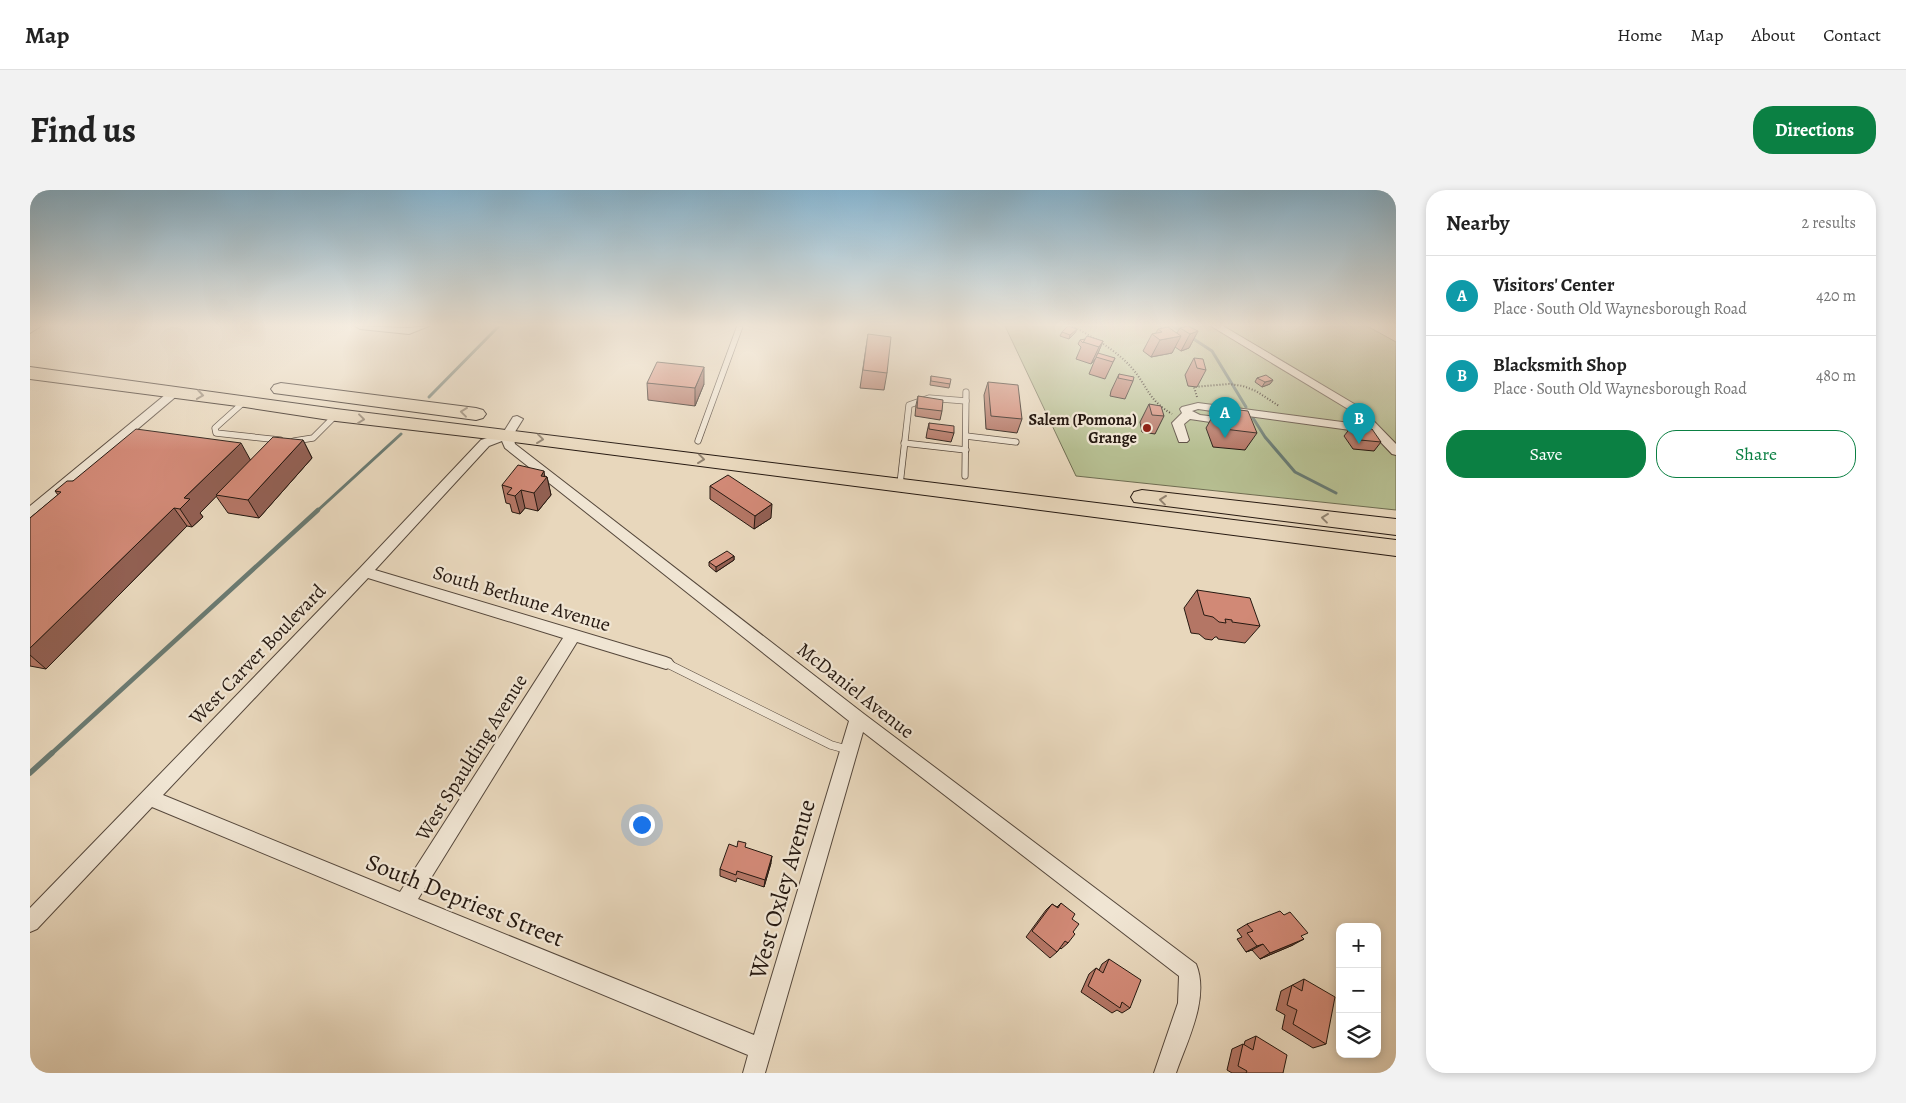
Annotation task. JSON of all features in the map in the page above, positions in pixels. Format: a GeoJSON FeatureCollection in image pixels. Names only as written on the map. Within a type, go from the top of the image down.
{"type":"FeatureCollection","features":[{"type":"Feature","properties":{"kind":"highway"},"geometry":{"type":"LineString","coordinates":[[94,367],[512,427],[901,476],[1396,548]]}},
{"type":"Feature","properties":{"kind":"highway"},"geometry":{"type":"LineString","coordinates":[[30,374],[245,401],[336,415],[698,441],[901,476],[965,476],[1396,527]]}},
{"type":"Feature","properties":{"kind":"street"},"geometry":{"type":"LineString","coordinates":[[1286,367],[1357,410],[1396,451]]}},
{"type":"Feature","properties":{"kind":"street"},"geometry":{"type":"LineString","coordinates":[[30,513],[175,392]]}},
{"type":"Feature","properties":{"kind":"street"},"geometry":{"type":"LineString","coordinates":[[1183,440],[1178,423],[1185,416],[1186,409],[1191,407],[1219,408],[1377,430]]}},
{"type":"Feature","properties":{"kind":"street","name":"West Carver Boulevard"},"geometry":{"type":"LineString","coordinates":[[30,922],[365,572],[485,443],[512,427]]}},
{"type":"Feature","properties":{"kind":"street","name":"McDaniel Avenue"},"geometry":{"type":"LineString","coordinates":[[512,427],[509,445],[858,719],[1189,971],[1189,1003],[1165,1073]]}},
{"type":"Feature","properties":{"kind":"street","name":"South Bethune Avenue"},"geometry":{"type":"LineString","coordinates":[[365,572],[666,663]]}},
{"type":"Feature","properties":{"kind":"street","name":"West Spaulding Avenue"},"geometry":{"type":"LineString","coordinates":[[405,902],[573,635]]}},
{"type":"Feature","properties":{"kind":"street","name":"West Oxley Avenue"},"geometry":{"type":"LineString","coordinates":[[754,1073],[858,719]]}},
{"type":"Feature","properties":{"kind":"street","name":"South Depriest Street"},"geometry":{"type":"LineString","coordinates":[[149,798],[761,1049]]}},
{"type":"Feature","properties":{"kind":"lane"},"geometry":{"type":"LineString","coordinates":[[698,441],[725,367]]}},
{"type":"Feature","properties":{"kind":"lane"},"geometry":{"type":"LineString","coordinates":[[965,476],[966,392]]}},
{"type":"Feature","properties":{"kind":"lane"},"geometry":{"type":"LineString","coordinates":[[901,476],[909,405],[917,399],[931,397],[966,401]]}},
{"type":"Feature","properties":{"kind":"lane"},"geometry":{"type":"LineString","coordinates":[[245,401],[215,428],[216,433],[302,442],[315,439],[336,415]]}},
{"type":"Feature","properties":{"kind":"lane"},"geometry":{"type":"LineString","coordinates":[[966,436],[1016,442]]}},
{"type":"Feature","properties":{"kind":"lane"},"geometry":{"type":"LineString","coordinates":[[904,443],[966,450]]}},
{"type":"Feature","properties":{"kind":"lane"},"geometry":{"type":"LineString","coordinates":[[666,663],[831,745],[849,750]]}},
{"type":"Feature","properties":{"kind":"path"},"geometry":{"type":"LineString","coordinates":[[1131,367],[1153,402],[1185,416]]}},
{"type":"Feature","properties":{"kind":"path"},"geometry":{"type":"LineString","coordinates":[[1197,398],[1194,387],[1236,384],[1253,388],[1287,410],[1295,419]]}},
{"type":"Feature","properties":{"kind":"green space"},"geometry":{"type":"Polygon","coordinates":[[[1025,367],[1396,367],[1396,510],[1076,476],[1025,367]]]}},
{"type":"Feature","properties":{"kind":"building"},"geometry":{"type":"Polygon","coordinates":[[[655,367],[704,367],[695,388],[647,383],[655,367]]]}},
{"type":"Feature","properties":{"kind":"building"},"geometry":{"type":"Polygon","coordinates":[[[863,367],[888,367],[887,373],[863,370],[863,367]]]}},
{"type":"Feature","properties":{"kind":"building"},"geometry":{"type":"Polygon","coordinates":[[[1119,374],[1134,377],[1133,381],[1118,378],[1119,374]]]}},
{"type":"Feature","properties":{"kind":"building"},"geometry":{"type":"Polygon","coordinates":[[[1266,375],[1273,380],[1265,382],[1257,378],[1266,375]]]}},
{"type":"Feature","properties":{"kind":"building"},"geometry":{"type":"Polygon","coordinates":[[[931,376],[951,379],[950,384],[931,381],[931,376]]]}},
{"type":"Feature","properties":{"kind":"building"},"geometry":{"type":"Polygon","coordinates":[[[988,382],[1018,385],[1022,419],[991,416],[988,382]]]}},
{"type":"Feature","properties":{"kind":"building"},"geometry":{"type":"Polygon","coordinates":[[[918,396],[943,400],[942,411],[917,408],[918,396]]]}},
{"type":"Feature","properties":{"kind":"building"},"geometry":{"type":"Polygon","coordinates":[[[1149,404],[1161,406],[1164,416],[1152,415],[1149,404]]]}},
{"type":"Feature","properties":{"kind":"building"},"geometry":{"type":"Polygon","coordinates":[[[1223,408],[1248,411],[1257,433],[1224,429],[1216,410],[1224,411],[1223,408]]]}},
{"type":"Feature","properties":{"kind":"building"},"geometry":{"type":"Polygon","coordinates":[[[929,423],[954,426],[954,433],[929,429],[929,423]]]}},
{"type":"Feature","properties":{"kind":"building"},"geometry":{"type":"Polygon","coordinates":[[[1351,427],[1372,429],[1381,442],[1360,440],[1351,427]]]}},
{"type":"Feature","properties":{"kind":"building"},"geometry":{"type":"Polygon","coordinates":[[[136,429],[241,443],[184,498],[190,499],[180,509],[174,508],[30,648],[30,518],[61,492],[55,491],[67,481],[73,481],[136,429]]]}},
{"type":"Feature","properties":{"kind":"building"},"geometry":{"type":"Polygon","coordinates":[[[273,437],[303,440],[248,500],[216,495],[273,437]]]}},
{"type":"Feature","properties":{"kind":"building"},"geometry":{"type":"Polygon","coordinates":[[[518,465],[544,471],[541,476],[547,477],[534,493],[521,490],[515,496],[507,494],[512,488],[502,485],[518,465]]]}},
{"type":"Feature","properties":{"kind":"building"},"geometry":{"type":"Polygon","coordinates":[[[728,475],[772,504],[755,516],[710,486],[728,475]]]}},
{"type":"Feature","properties":{"kind":"building"},"geometry":{"type":"Polygon","coordinates":[[[727,551],[734,556],[716,567],[709,562],[727,551]]]}},
{"type":"Feature","properties":{"kind":"building"},"geometry":{"type":"Polygon","coordinates":[[[1197,590],[1250,598],[1260,626],[1232,622],[1232,620],[1225,619],[1226,623],[1219,622],[1213,617],[1204,615],[1197,590]]]}},
{"type":"Feature","properties":{"kind":"building"},"geometry":{"type":"Polygon","coordinates":[[[738,841],[746,843],[745,847],[772,856],[765,880],[737,871],[736,875],[720,869],[729,844],[737,847],[738,841]]]}},
{"type":"Feature","properties":{"kind":"building"},"geometry":{"type":"Polygon","coordinates":[[[1061,903],[1075,914],[1072,919],[1079,924],[1073,932],[1075,934],[1068,943],[1065,941],[1057,952],[1032,931],[1052,904],[1058,908],[1061,903]]]}},
{"type":"Feature","properties":{"kind":"building"},"geometry":{"type":"Polygon","coordinates":[[[1280,911],[1284,915],[1290,912],[1308,933],[1301,936],[1304,939],[1270,953],[1263,944],[1257,946],[1247,933],[1253,931],[1247,924],[1280,911]]]}},
{"type":"Feature","properties":{"kind":"building"},"geometry":{"type":"Polygon","coordinates":[[[1109,959],[1141,980],[1130,1008],[1122,1002],[1120,1008],[1088,986],[1096,968],[1103,973],[1109,959]]]}},
{"type":"Feature","properties":{"kind":"building"},"geometry":{"type":"Polygon","coordinates":[[[1304,979],[1335,997],[1326,1044],[1293,1024],[1297,1010],[1287,1005],[1292,985],[1302,991],[1304,979]]]}},
{"type":"Feature","properties":{"kind":"building"},"geometry":{"type":"Polygon","coordinates":[[[1256,1036],[1287,1055],[1283,1073],[1246,1073],[1247,1071],[1238,1066],[1243,1044],[1253,1050],[1256,1036]]]}},
{"type":"Feature","properties":{"kind":"waterway"},"geometry":{"type":"LineString","coordinates":[[429,397],[458,367]]}},
{"type":"Feature","properties":{"kind":"waterway"},"geometry":{"type":"LineString","coordinates":[[1222,367],[1246,407]]}},
{"type":"Feature","properties":{"kind":"waterway"},"geometry":{"type":"LineString","coordinates":[[1253,418],[1265,437],[1295,472],[1336,493]]}},
{"type":"Feature","properties":{"kind":"waterway"},"geometry":{"type":"LineString","coordinates":[[317,511],[401,434]]}},
{"type":"Feature","properties":{"kind":"waterway"},"geometry":{"type":"LineString","coordinates":[[51,754],[318,510]]}},
{"type":"Feature","properties":{"kind":"waterway"},"geometry":{"type":"LineString","coordinates":[[30,773],[52,753]]}},
{"type":"Feature","properties":{"kind":"place","name":"Salem (Pomona) Grange"},"geometry":{"type":"Point","coordinates":[1147,428]}},
{"type":"Feature","properties":{"kind":"place","name":"Visitors' Center"},"geometry":{"type":"Point","coordinates":[1225,438]}},
{"type":"Feature","properties":{"kind":"place","name":"Blacksmith Shop"},"geometry":{"type":"Point","coordinates":[1359,444]}}]}
